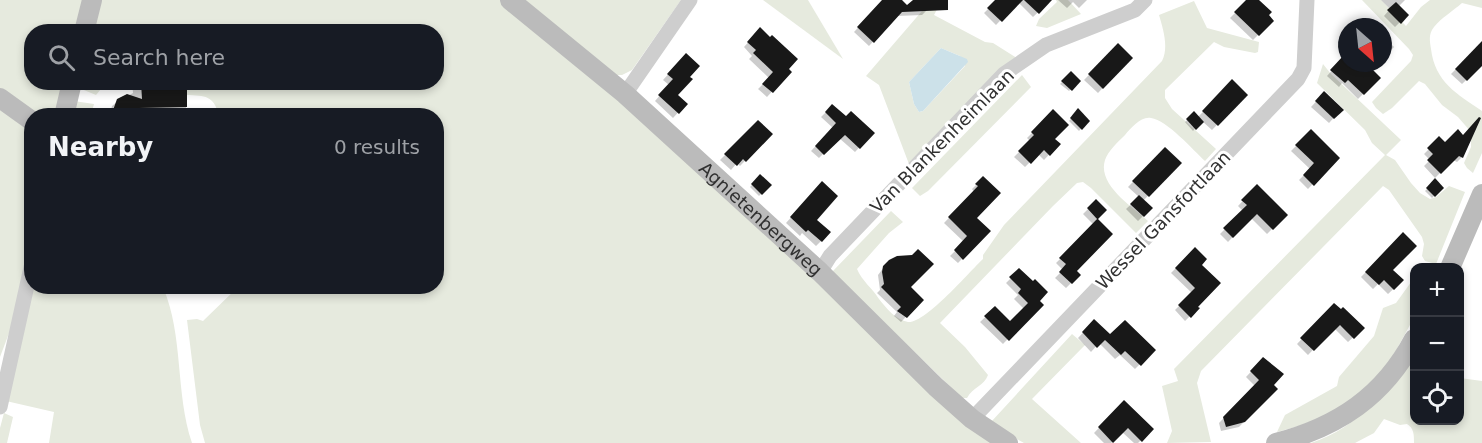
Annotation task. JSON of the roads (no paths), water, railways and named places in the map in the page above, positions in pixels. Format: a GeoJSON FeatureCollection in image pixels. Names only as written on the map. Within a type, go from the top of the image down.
{"type":"FeatureCollection","features":[{"type":"Feature","properties":{"kind":"street"},"geometry":{"type":"LineString","coordinates":[[86,24],[92,0]]}},
{"type":"Feature","properties":{"kind":"street","name":"Agnietenbergweg"},"geometry":{"type":"LineString","coordinates":[[510,0],[625,94],[820,272],[892,345],[972,418],[1008,443]]}},
{"type":"Feature","properties":{"kind":"street"},"geometry":{"type":"LineString","coordinates":[[625,94],[690,0]]}},
{"type":"Feature","properties":{"kind":"street","name":"Van Blankenheimlaan"},"geometry":{"type":"LineString","coordinates":[[820,272],[830,256],[1004,75],[1046,45],[1135,10],[1145,0]]}},
{"type":"Feature","properties":{"kind":"street","name":"Wessel Gansfortlaan"},"geometry":{"type":"LineString","coordinates":[[972,418],[1298,80],[1304,68],[1307,0]]}},
{"type":"Feature","properties":{"kind":"street"},"geometry":{"type":"LineString","coordinates":[[66,108],[70,90]]}},
{"type":"Feature","properties":{"kind":"street"},"geometry":{"type":"LineString","coordinates":[[0,98],[24,115]]}},
{"type":"Feature","properties":{"kind":"street"},"geometry":{"type":"LineString","coordinates":[[1452,263],[1482,194]]}},
{"type":"Feature","properties":{"kind":"street"},"geometry":{"type":"LineString","coordinates":[[0,407],[25,294]]}},
{"type":"Feature","properties":{"kind":"street"},"geometry":{"type":"LineString","coordinates":[[1276,443],[1322,428],[1355,408],[1392,375],[1410,346]]}},
{"type":"Feature","properties":{"kind":"water"},"geometry":{"type":"Polygon","coordinates":[[[941,48],[967,59],[968,62],[923,111],[919,112],[914,104],[909,82],[941,48]]]}}]}
